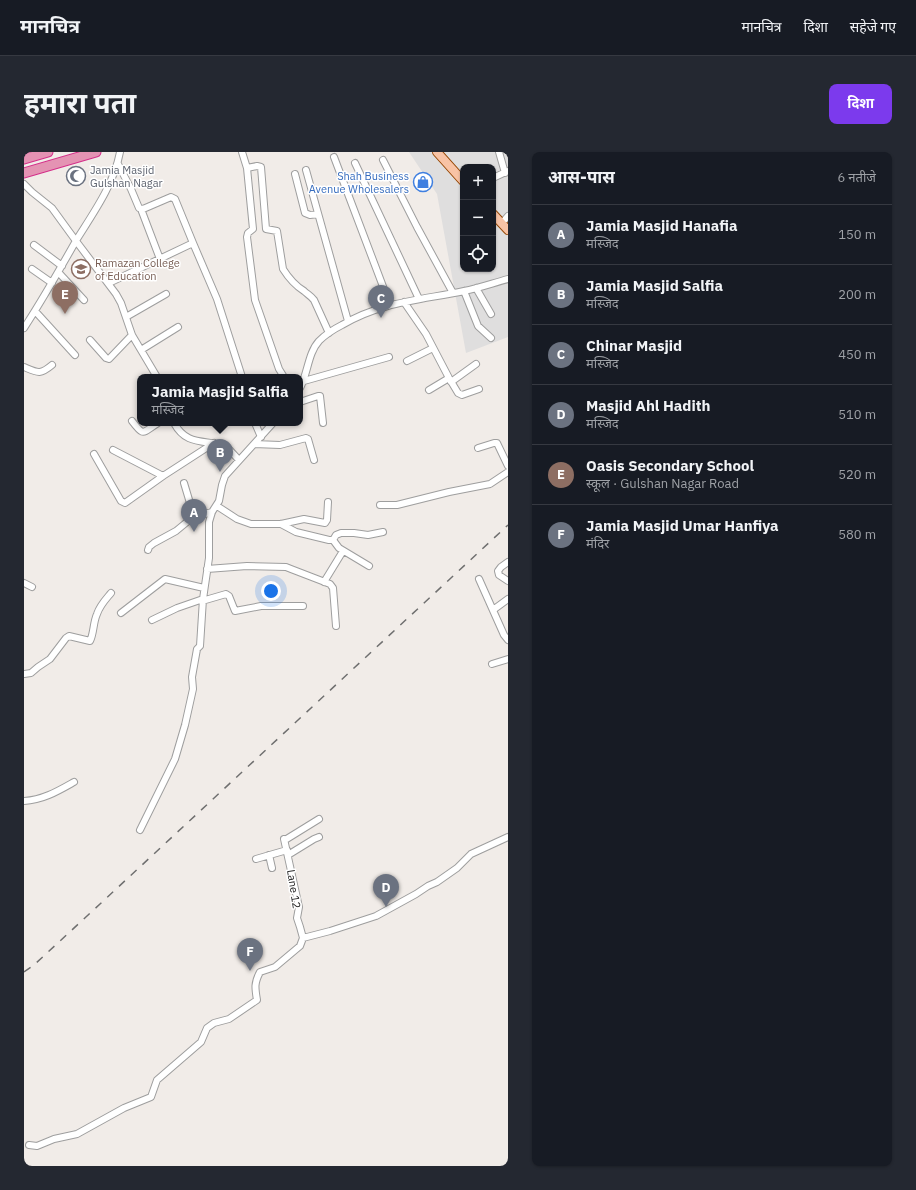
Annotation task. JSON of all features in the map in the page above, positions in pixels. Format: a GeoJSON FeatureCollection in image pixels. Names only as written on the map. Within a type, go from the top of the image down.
{"type":"FeatureCollection","features":[{"type":"Feature","properties":{"kind":"highway"},"geometry":{"type":"LineString","coordinates":[[24,159],[48,152]]}},
{"type":"Feature","properties":{"kind":"highway"},"geometry":{"type":"LineString","coordinates":[[24,168],[76,152]]}},
{"type":"Feature","properties":{"kind":"highway"},"geometry":{"type":"LineString","coordinates":[[24,173],[96,152]]}},
{"type":"Feature","properties":{"kind":"main road"},"geometry":{"type":"LineString","coordinates":[[437,152],[460,178]]}},
{"type":"Feature","properties":{"kind":"main road"},"geometry":{"type":"LineString","coordinates":[[496,219],[508,230]]}},
{"type":"Feature","properties":{"kind":"street"},"geometry":{"type":"LineString","coordinates":[[24,328],[59,273],[102,198],[118,164],[120,152]]}},
{"type":"Feature","properties":{"kind":"street"},"geometry":{"type":"LineString","coordinates":[[242,152],[247,168],[253,229],[248,233],[247,237],[255,300],[279,369],[282,374]]}},
{"type":"Feature","properties":{"kind":"street"},"geometry":{"type":"LineString","coordinates":[[496,177],[506,172],[499,152]]}},
{"type":"Feature","properties":{"kind":"street"},"geometry":{"type":"LineString","coordinates":[[334,157],[390,305]]}},
{"type":"Feature","properties":{"kind":"street"},"geometry":{"type":"LineString","coordinates":[[383,160],[417,227],[453,292]]}},
{"type":"Feature","properties":{"kind":"street"},"geometry":{"type":"LineString","coordinates":[[355,163],[419,298]]}},
{"type":"Feature","properties":{"kind":"street"},"geometry":{"type":"LineString","coordinates":[[118,164],[132,189],[138,206],[141,209],[160,259]]}},
{"type":"Feature","properties":{"kind":"street"},"geometry":{"type":"LineString","coordinates":[[247,168],[258,166],[261,167],[266,229],[277,231],[283,269],[286,274],[314,300],[328,333]]}},
{"type":"Feature","properties":{"kind":"street"},"geometry":{"type":"LineString","coordinates":[[306,170],[348,321]]}},
{"type":"Feature","properties":{"kind":"street"},"geometry":{"type":"LineString","coordinates":[[295,174],[305,213],[310,215],[318,214]]}},
{"type":"Feature","properties":{"kind":"street"},"geometry":{"type":"LineString","coordinates":[[24,184],[52,208],[76,242],[109,283],[119,298],[132,335],[156,374]]}},
{"type":"Feature","properties":{"kind":"street"},"geometry":{"type":"LineString","coordinates":[[141,209],[168,198],[173,197],[175,199],[217,299],[241,374]]}},
{"type":"Feature","properties":{"kind":"street"},"geometry":{"type":"LineString","coordinates":[[496,219],[508,216]]}},
{"type":"Feature","properties":{"kind":"street"},"geometry":{"type":"LineString","coordinates":[[109,283],[193,243]]}},
{"type":"Feature","properties":{"kind":"street"},"geometry":{"type":"LineString","coordinates":[[34,245],[62,266]]}},
{"type":"Feature","properties":{"kind":"street"},"geometry":{"type":"LineString","coordinates":[[32,269],[52,283]]}},
{"type":"Feature","properties":{"kind":"street"},"geometry":{"type":"LineString","coordinates":[[59,273],[84,300]]}},
{"type":"Feature","properties":{"kind":"street"},"geometry":{"type":"LineString","coordinates":[[304,381],[314,350],[320,340],[328,333],[348,321],[373,310],[390,305],[419,298],[464,291],[508,279]]}},
{"type":"Feature","properties":{"kind":"street"},"geometry":{"type":"LineString","coordinates":[[476,288],[491,314]]}},
{"type":"Feature","properties":{"kind":"street"},"geometry":{"type":"LineString","coordinates":[[464,291],[478,326],[491,338]]}},
{"type":"Feature","properties":{"kind":"street"},"geometry":{"type":"LineString","coordinates":[[126,317],[166,294]]}},
{"type":"Feature","properties":{"kind":"street"},"geometry":{"type":"LineString","coordinates":[[404,302],[426,334],[458,393],[461,395],[479,389]]}},
{"type":"Feature","properties":{"kind":"street"},"geometry":{"type":"LineString","coordinates":[[35,311],[75,355]]}},
{"type":"Feature","properties":{"kind":"street"},"geometry":{"type":"LineString","coordinates":[[141,350],[178,326]]}},
{"type":"Feature","properties":{"kind":"street"},"geometry":{"type":"LineString","coordinates":[[90,340],[106,358],[109,359],[132,335]]}},
{"type":"Feature","properties":{"kind":"street"},"geometry":{"type":"LineString","coordinates":[[407,361],[433,348]]}},
{"type":"Feature","properties":{"kind":"street"},"geometry":{"type":"LineString","coordinates":[[304,381],[389,357]]}},
{"type":"Feature","properties":{"kind":"street"},"geometry":{"type":"LineString","coordinates":[[429,390],[450,380],[476,364]]}},
{"type":"Feature","properties":{"kind":"street"},"geometry":{"type":"LineString","coordinates":[[24,367],[38,372],[44,371],[52,365]]}},
{"type":"Feature","properties":{"kind":"street"},"geometry":{"type":"LineString","coordinates":[[303,401],[320,396],[323,423]]}},
{"type":"Feature","properties":{"kind":"street"},"geometry":{"type":"LineString","coordinates":[[132,421],[142,432],[145,432],[154,426]]}},
{"type":"Feature","properties":{"kind":"street"},"geometry":{"type":"LineString","coordinates":[[176,426],[181,433],[188,438],[226,446],[239,460]]}},
{"type":"Feature","properties":{"kind":"street"},"geometry":{"type":"LineString","coordinates":[[256,426],[261,437]]}},
{"type":"Feature","properties":{"kind":"street"},"geometry":{"type":"LineString","coordinates":[[140,830],[175,759],[185,725],[193,689],[192,677],[197,649],[200,646],[202,600],[209,552],[209,527],[212,512],[217,506],[220,498],[224,478],[270,426]]}},
{"type":"Feature","properties":{"kind":"street"},"geometry":{"type":"LineString","coordinates":[[254,444],[280,445],[306,438],[314,460]]}},
{"type":"Feature","properties":{"kind":"street"},"geometry":{"type":"LineString","coordinates":[[94,454],[123,503],[128,502],[163,476],[214,443]]}},
{"type":"Feature","properties":{"kind":"street"},"geometry":{"type":"LineString","coordinates":[[478,448],[497,443],[508,466]]}},
{"type":"Feature","properties":{"kind":"street"},"geometry":{"type":"LineString","coordinates":[[113,450],[163,476]]}},
{"type":"Feature","properties":{"kind":"street"},"geometry":{"type":"LineString","coordinates":[[380,505],[397,505],[449,492],[490,484],[508,472]]}},
{"type":"Feature","properties":{"kind":"street"},"geometry":{"type":"LineString","coordinates":[[184,483],[196,516]]}},
{"type":"Feature","properties":{"kind":"street"},"geometry":{"type":"LineString","coordinates":[[217,506],[237,519],[251,524],[281,524],[304,519],[326,522],[328,502]]}},
{"type":"Feature","properties":{"kind":"street"},"geometry":{"type":"LineString","coordinates":[[148,550],[154,543],[176,531],[190,519],[212,512]]}},
{"type":"Feature","properties":{"kind":"street"},"geometry":{"type":"LineString","coordinates":[[281,524],[300,533],[332,540],[344,551],[369,566]]}},
{"type":"Feature","properties":{"kind":"street"},"geometry":{"type":"LineString","coordinates":[[332,540],[336,535],[341,533],[368,535],[383,532]]}},
{"type":"Feature","properties":{"kind":"street"},"geometry":{"type":"LineString","coordinates":[[324,582],[344,551]]}},
{"type":"Feature","properties":{"kind":"street"},"geometry":{"type":"LineString","coordinates":[[508,562],[501,567],[498,572],[499,575],[508,581]]}},
{"type":"Feature","properties":{"kind":"street"},"geometry":{"type":"LineString","coordinates":[[207,569],[247,566],[291,568],[332,585],[336,626]]}},
{"type":"Feature","properties":{"kind":"street"},"geometry":{"type":"LineString","coordinates":[[121,613],[165,579],[204,588]]}},
{"type":"Feature","properties":{"kind":"street"},"geometry":{"type":"LineString","coordinates":[[479,579],[504,636],[508,640]]}},
{"type":"Feature","properties":{"kind":"street"},"geometry":{"type":"LineString","coordinates":[[24,583],[32,588]]}},
{"type":"Feature","properties":{"kind":"street"},"geometry":{"type":"LineString","coordinates":[[24,674],[31,673],[50,659],[69,636],[90,641],[96,614],[103,602],[111,593]]}},
{"type":"Feature","properties":{"kind":"street"},"geometry":{"type":"LineString","coordinates":[[152,620],[177,608],[226,594],[229,596],[235,611],[261,606],[303,606]]}},
{"type":"Feature","properties":{"kind":"street"},"geometry":{"type":"LineString","coordinates":[[493,610],[508,599]]}},
{"type":"Feature","properties":{"kind":"street"},"geometry":{"type":"LineString","coordinates":[[492,664],[508,659]]}},
{"type":"Feature","properties":{"kind":"street"},"geometry":{"type":"LineString","coordinates":[[24,801],[50,795],[74,782]]}},
{"type":"Feature","properties":{"kind":"street","name":"Lane 12"},"geometry":{"type":"LineString","coordinates":[[303,938],[297,918],[299,907],[284,840],[319,819]]}},
{"type":"Feature","properties":{"kind":"street"},"geometry":{"type":"LineString","coordinates":[[256,860],[269,855],[287,853],[319,837]]}},
{"type":"Feature","properties":{"kind":"street"},"geometry":{"type":"LineString","coordinates":[[29,1145],[37,1146],[54,1139],[77,1134],[124,1108],[151,1097],[158,1080],[201,1042],[207,1028],[214,1023],[229,1019],[257,1000],[255,986],[256,979],[260,972],[275,967],[284,960],[300,946],[303,938],[330,932],[376,916],[437,882],[457,868],[471,854],[508,837]]}},
{"type":"Feature","properties":{"kind":"street"},"geometry":{"type":"LineString","coordinates":[[269,855],[272,868]]}},
{"type":"Feature","properties":{"kind":"shaded area"},"geometry":{"type":"Polygon","coordinates":[[[409,152],[508,152],[508,337],[466,353],[437,194],[409,152]]]}},
{"type":"Feature","properties":{"kind":"railway"},"geometry":{"type":"LineString","coordinates":[[24,972],[34,965],[508,525]]}},
{"type":"Feature","properties":{"kind":"place","name":"Jamia Masjid Gulshan Nagar"},"geometry":{"type":"Point","coordinates":[76,176]}},
{"type":"Feature","properties":{"kind":"place","name":"Shah Business Avenue Wholesalers"},"geometry":{"type":"Point","coordinates":[423,182]}},
{"type":"Feature","properties":{"kind":"place","name":"Ramazan College of Education"},"geometry":{"type":"Point","coordinates":[81,269]}},
{"type":"Feature","properties":{"kind":"place","name":"Oasis Secondary School"},"geometry":{"type":"Point","coordinates":[65,314]}},
{"type":"Feature","properties":{"kind":"place","name":"Chinar Masjid"},"geometry":{"type":"Point","coordinates":[381,318]}},
{"type":"Feature","properties":{"kind":"place","name":"Jamia Masjid Salfia"},"geometry":{"type":"Point","coordinates":[220,472]}},
{"type":"Feature","properties":{"kind":"place","name":"Jamia Masjid Hanafia"},"geometry":{"type":"Point","coordinates":[194,532]}},
{"type":"Feature","properties":{"kind":"place","name":"Masjid Ahl Hadith"},"geometry":{"type":"Point","coordinates":[386,907]}},
{"type":"Feature","properties":{"kind":"place","name":"Jamia Masjid Umar Hanfiya"},"geometry":{"type":"Point","coordinates":[250,971]}}]}
